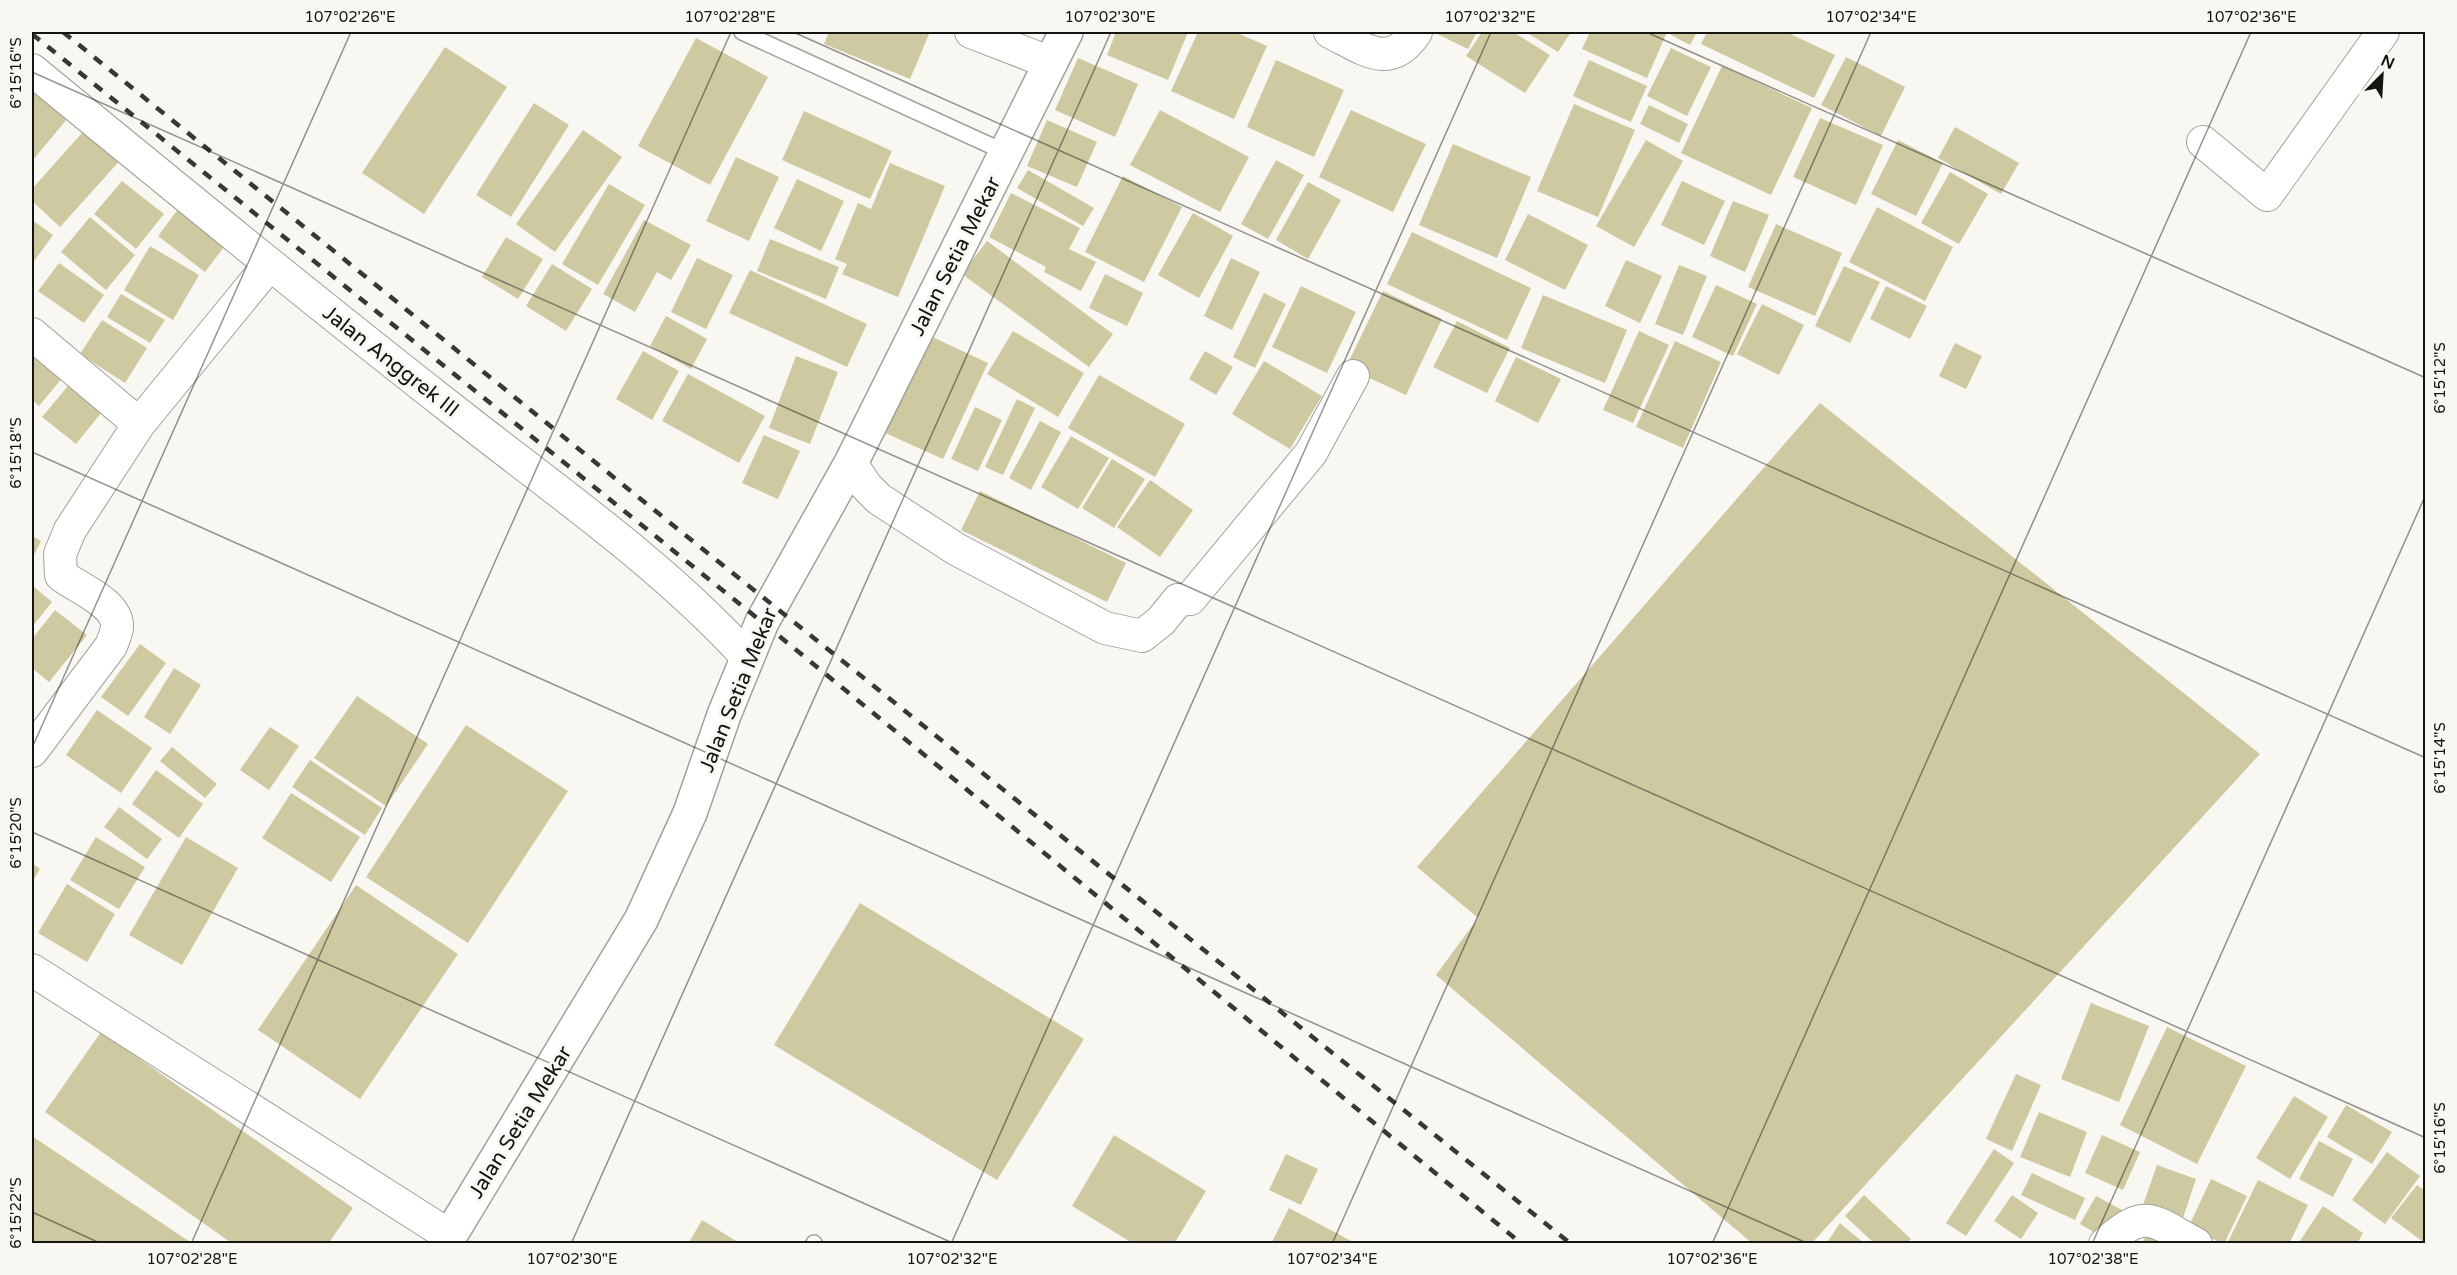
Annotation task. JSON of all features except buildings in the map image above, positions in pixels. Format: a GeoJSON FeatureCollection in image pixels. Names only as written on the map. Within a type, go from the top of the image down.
{"type":"FeatureCollection","features":[{"type":"Feature","properties":{"kind":"street"},"geometry":{"type":"LineString","coordinates":[[971,32],[1051,63]]}},
{"type":"Feature","properties":{"kind":"street","name":"Jalan Setia Mekar"},"geometry":{"type":"LineString","coordinates":[[447,1240],[569,1043],[641,920],[690,813],[747,657],[771,604],[851,463],[1066,32]]}},
{"type":"Feature","properties":{"kind":"street"},"geometry":{"type":"LineString","coordinates":[[1330,32],[1373,53],[1388,55],[1399,52],[1416,32]]}},
{"type":"Feature","properties":{"kind":"street"},"geometry":{"type":"LineString","coordinates":[[2203,142],[2267,195],[2383,32]]}},
{"type":"Feature","properties":{"kind":"street","name":"Jalan Anggrek III"},"geometry":{"type":"LineString","coordinates":[[32,70],[269,265],[635,553],[706,612],[747,657]]}},
{"type":"Feature","properties":{"kind":"street"},"geometry":{"type":"LineString","coordinates":[[32,751],[111,646],[117,627],[113,612],[99,599],[61,575],[60,554],[70,531],[139,424],[269,265]]}},
{"type":"Feature","properties":{"kind":"street"},"geometry":{"type":"LineString","coordinates":[[32,334],[139,424]]}},
{"type":"Feature","properties":{"kind":"street"},"geometry":{"type":"LineString","coordinates":[[851,463],[866,486],[879,500],[956,549],[1106,628],[1142,636],[1161,621],[1178,600],[1190,599],[1311,453],[1353,376]]}},
{"type":"Feature","properties":{"kind":"street"},"geometry":{"type":"LineString","coordinates":[[32,970],[447,1240]]}},
{"type":"Feature","properties":{"kind":"street"},"geometry":{"type":"LineString","coordinates":[[2105,1244],[2136,1220],[2146,1218],[2196,1244]]}},
{"type":"Feature","properties":{"kind":"lane"},"geometry":{"type":"LineString","coordinates":[[742,32],[1007,153]]}},
{"type":"Feature","properties":{"kind":"railway"},"geometry":{"type":"LineString","coordinates":[[63,32],[674,526],[1571,1244]]}},
{"type":"Feature","properties":{"kind":"railway"},"geometry":{"type":"LineString","coordinates":[[32,34],[762,622],[1522,1244]]}}]}
